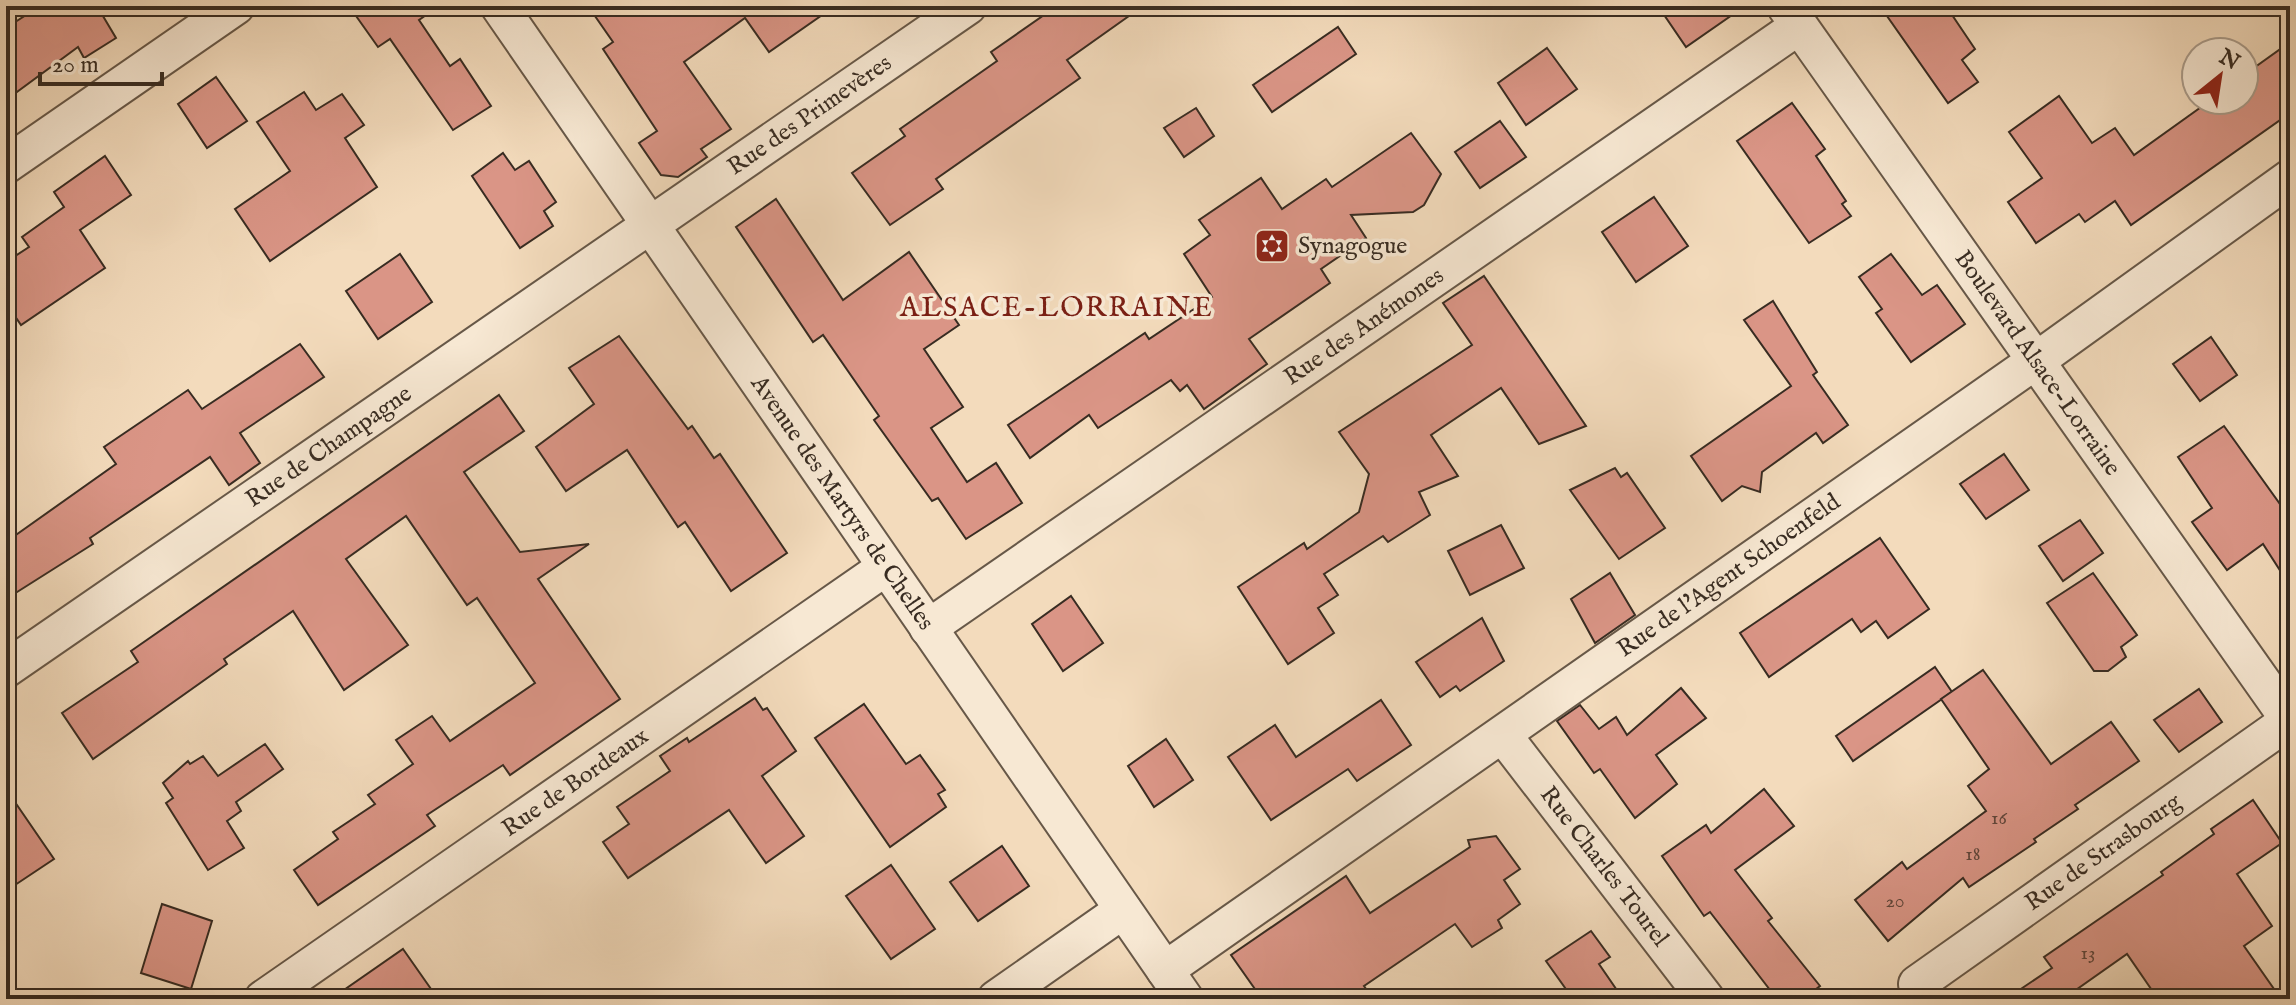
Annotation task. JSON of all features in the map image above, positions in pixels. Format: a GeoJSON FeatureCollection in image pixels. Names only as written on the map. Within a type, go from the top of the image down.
{"type":"FeatureCollection","features":[{"type":"Feature","properties":{"kind":"street"},"geometry":{"type":"LineString","coordinates":[[6,165],[236,6]]}},
{"type":"Feature","properties":{"kind":"street","name":"Avenue des Martyrs de Chelles"},"geometry":{"type":"LineString","coordinates":[[499,6],[1175,985]]}},
{"type":"Feature","properties":{"kind":"street","name":"Rue des Primevères"},"geometry":{"type":"LineString","coordinates":[[650,225],[968,6]]}},
{"type":"Feature","properties":{"kind":"street","name":"Boulevard Alsace-Lorraine"},"geometry":{"type":"LineString","coordinates":[[1792,16],[2290,720]]}},
{"type":"Feature","properties":{"kind":"street","name":"Rue des Anémones"},"geometry":{"type":"LineString","coordinates":[[928,628],[1792,16]]}},
{"type":"Feature","properties":{"kind":"street","name":"Rue de l'Agent Schoenfeld"},"geometry":{"type":"LineString","coordinates":[[1175,985],[1503,735],[2290,178]]}},
{"type":"Feature","properties":{"kind":"street","name":"Rue de Champagne"},"geometry":{"type":"LineString","coordinates":[[6,669],[650,225]]}},
{"type":"Feature","properties":{"kind":"street","name":"Rue de Bordeaux"},"geometry":{"type":"LineString","coordinates":[[263,999],[886,567]]}},
{"type":"Feature","properties":{"kind":"street","name":"Rue de Strasbourg"},"geometry":{"type":"LineString","coordinates":[[1917,984],[2290,720]]}},
{"type":"Feature","properties":{"kind":"street","name":"Rue Charles Tourel"},"geometry":{"type":"LineString","coordinates":[[1503,735],[1706,999]]}},
{"type":"Feature","properties":{"kind":"street"},"geometry":{"type":"LineString","coordinates":[[996,999],[1123,910]]}},
{"type":"Feature","properties":{"kind":"building"},"geometry":{"type":"Polygon","coordinates":[[[40,6],[97,6],[116,38],[84,58],[78,47],[6,100],[6,28],[40,6]]]}},
{"type":"Feature","properties":{"kind":"building"},"geometry":{"type":"Polygon","coordinates":[[[349,6],[439,6],[419,20],[450,66],[460,59],[491,106],[453,130],[390,39],[378,47],[349,6]]]}},
{"type":"Feature","properties":{"kind":"building"},"geometry":{"type":"Polygon","coordinates":[[[588,6],[835,6],[769,52],[745,18],[684,62],[731,129],[701,149],[707,157],[678,177],[661,175],[639,143],[657,131],[603,49],[613,42],[588,6]]]}},
{"type":"Feature","properties":{"kind":"building"},"geometry":{"type":"Polygon","coordinates":[[[1057,6],[1143,6],[1067,60],[1080,78],[936,179],[943,189],[890,225],[852,173],[905,136],[900,129],[997,61],[991,52],[1057,6]]]}},
{"type":"Feature","properties":{"kind":"building"},"geometry":{"type":"Polygon","coordinates":[[[1658,6],[1745,6],[1686,47],[1658,6]]]}},
{"type":"Feature","properties":{"kind":"building"},"geometry":{"type":"Polygon","coordinates":[[[1880,6],[1946,6],[1975,49],[1962,60],[1978,82],[1948,103],[1880,6]]]}},
{"type":"Feature","properties":{"kind":"building"},"geometry":{"type":"Polygon","coordinates":[[[1338,27],[1356,54],[1272,112],[1253,85],[1338,27]]]}},
{"type":"Feature","properties":{"kind":"building"},"geometry":{"type":"Polygon","coordinates":[[[2290,42],[2290,113],[2131,225],[2115,201],[2085,222],[2079,214],[2036,243],[2008,202],[2042,178],[2009,132],[2059,96],[2092,143],[2115,128],[2134,155],[2189,116],[2260,116],[2260,64],[2290,42]]]}},
{"type":"Feature","properties":{"kind":"building"},"geometry":{"type":"Polygon","coordinates":[[[1547,48],[1577,89],[1526,125],[1498,83],[1547,48]]]}},
{"type":"Feature","properties":{"kind":"building"},"geometry":{"type":"Polygon","coordinates":[[[216,77],[247,121],[207,148],[178,104],[216,77]]]}},
{"type":"Feature","properties":{"kind":"building"},"geometry":{"type":"Polygon","coordinates":[[[304,92],[316,110],[342,94],[364,125],[345,138],[377,187],[270,261],[235,209],[290,171],[257,122],[304,92]]]}},
{"type":"Feature","properties":{"kind":"building"},"geometry":{"type":"Polygon","coordinates":[[[1792,103],[1825,149],[1816,156],[1846,201],[1842,204],[1851,216],[1809,243],[1737,141],[1792,103]]]}},
{"type":"Feature","properties":{"kind":"building"},"geometry":{"type":"Polygon","coordinates":[[[1196,108],[1214,136],[1184,157],[1164,128],[1196,108]]]}},
{"type":"Feature","properties":{"kind":"building"},"geometry":{"type":"Polygon","coordinates":[[[1500,121],[1526,157],[1480,188],[1455,152],[1500,121]]]}},
{"type":"Feature","properties":{"kind":"building"},"geometry":{"type":"Polygon","coordinates":[[[1411,133],[1441,174],[1424,205],[1413,212],[1351,215],[1366,238],[1321,269],[1330,283],[1249,339],[1267,364],[1204,409],[1187,385],[1180,391],[1171,380],[1098,428],[1089,415],[1030,458],[1008,425],[1145,333],[1149,339],[1212,297],[1184,254],[1210,235],[1199,220],[1261,178],[1282,209],[1326,179],[1332,187],[1411,133]]]}},
{"type":"Feature","properties":{"kind":"building"},"geometry":{"type":"Polygon","coordinates":[[[503,153],[515,170],[529,161],[556,202],[544,211],[553,226],[520,248],[472,176],[503,153]]]}},
{"type":"Feature","properties":{"kind":"building"},"geometry":{"type":"Polygon","coordinates":[[[105,156],[131,195],[80,230],[105,268],[21,325],[6,303],[6,262],[29,247],[22,237],[64,207],[54,192],[105,156]]]}},
{"type":"Feature","properties":{"kind":"building"},"geometry":{"type":"Polygon","coordinates":[[[1654,197],[1688,246],[1636,282],[1602,232],[1654,197]]]}},
{"type":"Feature","properties":{"kind":"building"},"geometry":{"type":"Polygon","coordinates":[[[776,199],[843,300],[909,252],[959,325],[924,349],[963,407],[931,428],[967,482],[996,463],[1022,503],[966,539],[938,498],[932,501],[874,420],[879,416],[823,335],[813,342],[736,227],[776,199]]]}},
{"type":"Feature","properties":{"kind":"building"},"geometry":{"type":"Polygon","coordinates":[[[400,254],[432,302],[378,339],[346,291],[400,254]]]}},
{"type":"Feature","properties":{"kind":"building"},"geometry":{"type":"Polygon","coordinates":[[[1891,254],[1922,295],[1937,285],[1965,324],[1911,362],[1876,313],[1882,309],[1859,277],[1891,254]]]}},
{"type":"Feature","properties":{"kind":"building"},"geometry":{"type":"Polygon","coordinates":[[[1484,276],[1586,426],[1539,444],[1501,388],[1431,435],[1458,476],[1419,492],[1430,515],[1388,542],[1383,536],[1324,574],[1338,595],[1318,608],[1334,633],[1288,664],[1238,587],[1304,543],[1307,549],[1359,512],[1369,474],[1339,432],[1472,345],[1443,303],[1484,276]]]}},
{"type":"Feature","properties":{"kind":"building"},"geometry":{"type":"Polygon","coordinates":[[[1773,301],[1817,372],[1813,375],[1848,425],[1823,443],[1816,433],[1762,472],[1760,492],[1742,486],[1722,501],[1691,456],[1791,386],[1744,320],[1773,301]]]}},
{"type":"Feature","properties":{"kind":"building"},"geometry":{"type":"Polygon","coordinates":[[[619,336],[688,429],[692,426],[714,458],[720,454],[787,553],[731,591],[685,522],[678,527],[627,450],[566,491],[536,447],[594,404],[569,368],[619,336]]]}},
{"type":"Feature","properties":{"kind":"building"},"geometry":{"type":"Polygon","coordinates":[[[2211,337],[2237,375],[2200,401],[2173,364],[2211,337]]]}},
{"type":"Feature","properties":{"kind":"building"},"geometry":{"type":"Polygon","coordinates":[[[300,344],[324,377],[240,433],[260,463],[229,485],[210,457],[90,538],[93,544],[6,599],[6,542],[116,464],[104,447],[188,390],[202,409],[300,344]]]}},
{"type":"Feature","properties":{"kind":"building"},"geometry":{"type":"Polygon","coordinates":[[[499,395],[524,431],[464,472],[520,552],[589,544],[538,579],[620,699],[510,775],[503,765],[427,815],[435,826],[318,905],[294,870],[338,839],[333,832],[375,804],[368,795],[413,764],[396,740],[432,716],[450,741],[535,683],[477,598],[467,605],[406,516],[346,559],[408,645],[344,690],[293,611],[224,659],[227,664],[93,759],[62,713],[138,662],[131,651],[499,395]]]}},
{"type":"Feature","properties":{"kind":"building"},"geometry":{"type":"Polygon","coordinates":[[[2224,426],[2290,518],[2290,586],[2263,544],[2227,570],[2192,522],[2212,508],[2178,457],[2224,426]]]}},
{"type":"Feature","properties":{"kind":"building"},"geometry":{"type":"Polygon","coordinates":[[[2004,454],[2029,490],[1986,519],[1960,484],[2004,454]]]}},
{"type":"Feature","properties":{"kind":"building"},"geometry":{"type":"Polygon","coordinates":[[[1615,468],[1621,477],[1627,473],[1665,528],[1619,559],[1570,490],[1615,468]]]}},
{"type":"Feature","properties":{"kind":"building"},"geometry":{"type":"Polygon","coordinates":[[[2080,520],[2103,553],[2063,581],[2039,546],[2080,520]]]}},
{"type":"Feature","properties":{"kind":"building"},"geometry":{"type":"Polygon","coordinates":[[[1501,525],[1524,568],[1470,595],[1448,551],[1501,525]]]}},
{"type":"Feature","properties":{"kind":"building"},"geometry":{"type":"Polygon","coordinates":[[[1880,538],[1929,609],[1888,638],[1876,621],[1861,632],[1852,619],[1769,677],[1740,633],[1880,538]]]}},
{"type":"Feature","properties":{"kind":"building"},"geometry":{"type":"Polygon","coordinates":[[[1610,573],[1635,615],[1595,643],[1571,599],[1610,573]]]}},
{"type":"Feature","properties":{"kind":"building"},"geometry":{"type":"Polygon","coordinates":[[[2093,573],[2137,635],[2121,647],[2126,657],[2108,671],[2094,671],[2047,603],[2093,573]]]}},
{"type":"Feature","properties":{"kind":"building"},"geometry":{"type":"Polygon","coordinates":[[[1071,596],[1103,643],[1063,671],[1032,624],[1071,596]]]}},
{"type":"Feature","properties":{"kind":"building"},"geometry":{"type":"Polygon","coordinates":[[[1482,618],[1504,661],[1460,691],[1456,686],[1440,697],[1416,662],[1482,618]]]}},
{"type":"Feature","properties":{"kind":"building"},"geometry":{"type":"Polygon","coordinates":[[[1935,667],[1952,692],[1853,761],[1836,736],[1935,667]]]}},
{"type":"Feature","properties":{"kind":"building"},"geometry":{"type":"Polygon","coordinates":[[[1983,670],[2051,764],[2111,722],[2139,761],[2075,805],[2078,809],[2034,839],[2036,842],[1969,887],[1963,878],[1888,941],[1855,900],[1902,862],[1907,869],[1986,811],[1968,786],[1989,769],[1941,699],[1983,670]]]}},
{"type":"Feature","properties":{"kind":"building"},"geometry":{"type":"Polygon","coordinates":[[[1681,688],[1706,718],[1656,755],[1677,784],[1635,818],[1600,769],[1594,773],[1557,721],[1580,705],[1599,729],[1616,717],[1627,735],[1681,688]]]}},
{"type":"Feature","properties":{"kind":"building"},"geometry":{"type":"Polygon","coordinates":[[[2199,689],[2222,722],[2179,752],[2154,720],[2199,689]]]}},
{"type":"Feature","properties":{"kind":"building"},"geometry":{"type":"Polygon","coordinates":[[[755,698],[763,710],[767,708],[796,751],[762,776],[804,836],[766,863],[729,810],[628,878],[603,842],[629,824],[617,807],[670,771],[660,756],[687,738],[689,742],[755,698]]]}},
{"type":"Feature","properties":{"kind":"building"},"geometry":{"type":"Polygon","coordinates":[[[1381,700],[1411,745],[1357,781],[1348,769],[1271,820],[1228,757],[1275,725],[1296,757],[1381,700]]]}},
{"type":"Feature","properties":{"kind":"building"},"geometry":{"type":"Polygon","coordinates":[[[864,704],[906,764],[920,755],[945,790],[938,794],[946,807],[890,847],[815,738],[864,704]]]}},
{"type":"Feature","properties":{"kind":"building"},"geometry":{"type":"Polygon","coordinates":[[[1166,739],[1193,780],[1154,807],[1128,766],[1166,739]]]}},
{"type":"Feature","properties":{"kind":"building"},"geometry":{"type":"Polygon","coordinates":[[[265,744],[283,769],[236,802],[241,811],[227,821],[244,848],[208,870],[166,803],[173,798],[163,783],[188,761],[190,764],[203,756],[218,776],[265,744]]]}},
{"type":"Feature","properties":{"kind":"building"},"geometry":{"type":"Polygon","coordinates":[[[6,789],[54,859],[6,891],[6,789]]]}},
{"type":"Feature","properties":{"kind":"building"},"geometry":{"type":"Polygon","coordinates":[[[1764,789],[1794,826],[1735,870],[1772,918],[1768,921],[1820,986],[1803,999],[1777,999],[1710,912],[1704,916],[1662,856],[1706,825],[1711,833],[1764,789]]]}},
{"type":"Feature","properties":{"kind":"building"},"geometry":{"type":"Polygon","coordinates":[[[2253,800],[2282,843],[2237,874],[2272,926],[2244,946],[2281,999],[2158,999],[2127,954],[2063,999],[2006,999],[2052,968],[2044,957],[2163,875],[2161,872],[2214,834],[2211,829],[2253,800]]]}},
{"type":"Feature","properties":{"kind":"building"},"geometry":{"type":"Polygon","coordinates":[[[1496,836],[1520,869],[1504,880],[1520,904],[1498,920],[1502,928],[1472,947],[1455,924],[1364,986],[1373,999],[1262,999],[1231,955],[1346,876],[1370,913],[1470,847],[1468,840],[1496,836]]]}},
{"type":"Feature","properties":{"kind":"building"},"geometry":{"type":"Polygon","coordinates":[[[1002,846],[1029,886],[978,921],[950,882],[1002,846]]]}},
{"type":"Feature","properties":{"kind":"building"},"geometry":{"type":"Polygon","coordinates":[[[891,865],[935,929],[891,959],[846,896],[891,865]]]}},
{"type":"Feature","properties":{"kind":"building"},"geometry":{"type":"Polygon","coordinates":[[[162,904],[212,921],[191,989],[141,973],[162,904]]]}},
{"type":"Feature","properties":{"kind":"building"},"geometry":{"type":"Polygon","coordinates":[[[1591,931],[1610,957],[1599,964],[1623,999],[1573,999],[1546,961],[1591,931]]]}},
{"type":"Feature","properties":{"kind":"building"},"geometry":{"type":"Polygon","coordinates":[[[403,949],[438,999],[331,999],[403,949]]]}},
{"type":"Feature","properties":{"kind":"place","name":"Synagogue"},"geometry":{"type":"Point","coordinates":[1272,246]}},
{"type":"Feature","properties":{"kind":"district","name":"ALSACE-LORRAINE"},"geometry":{"type":"Point","coordinates":[1057,308]}}]}
